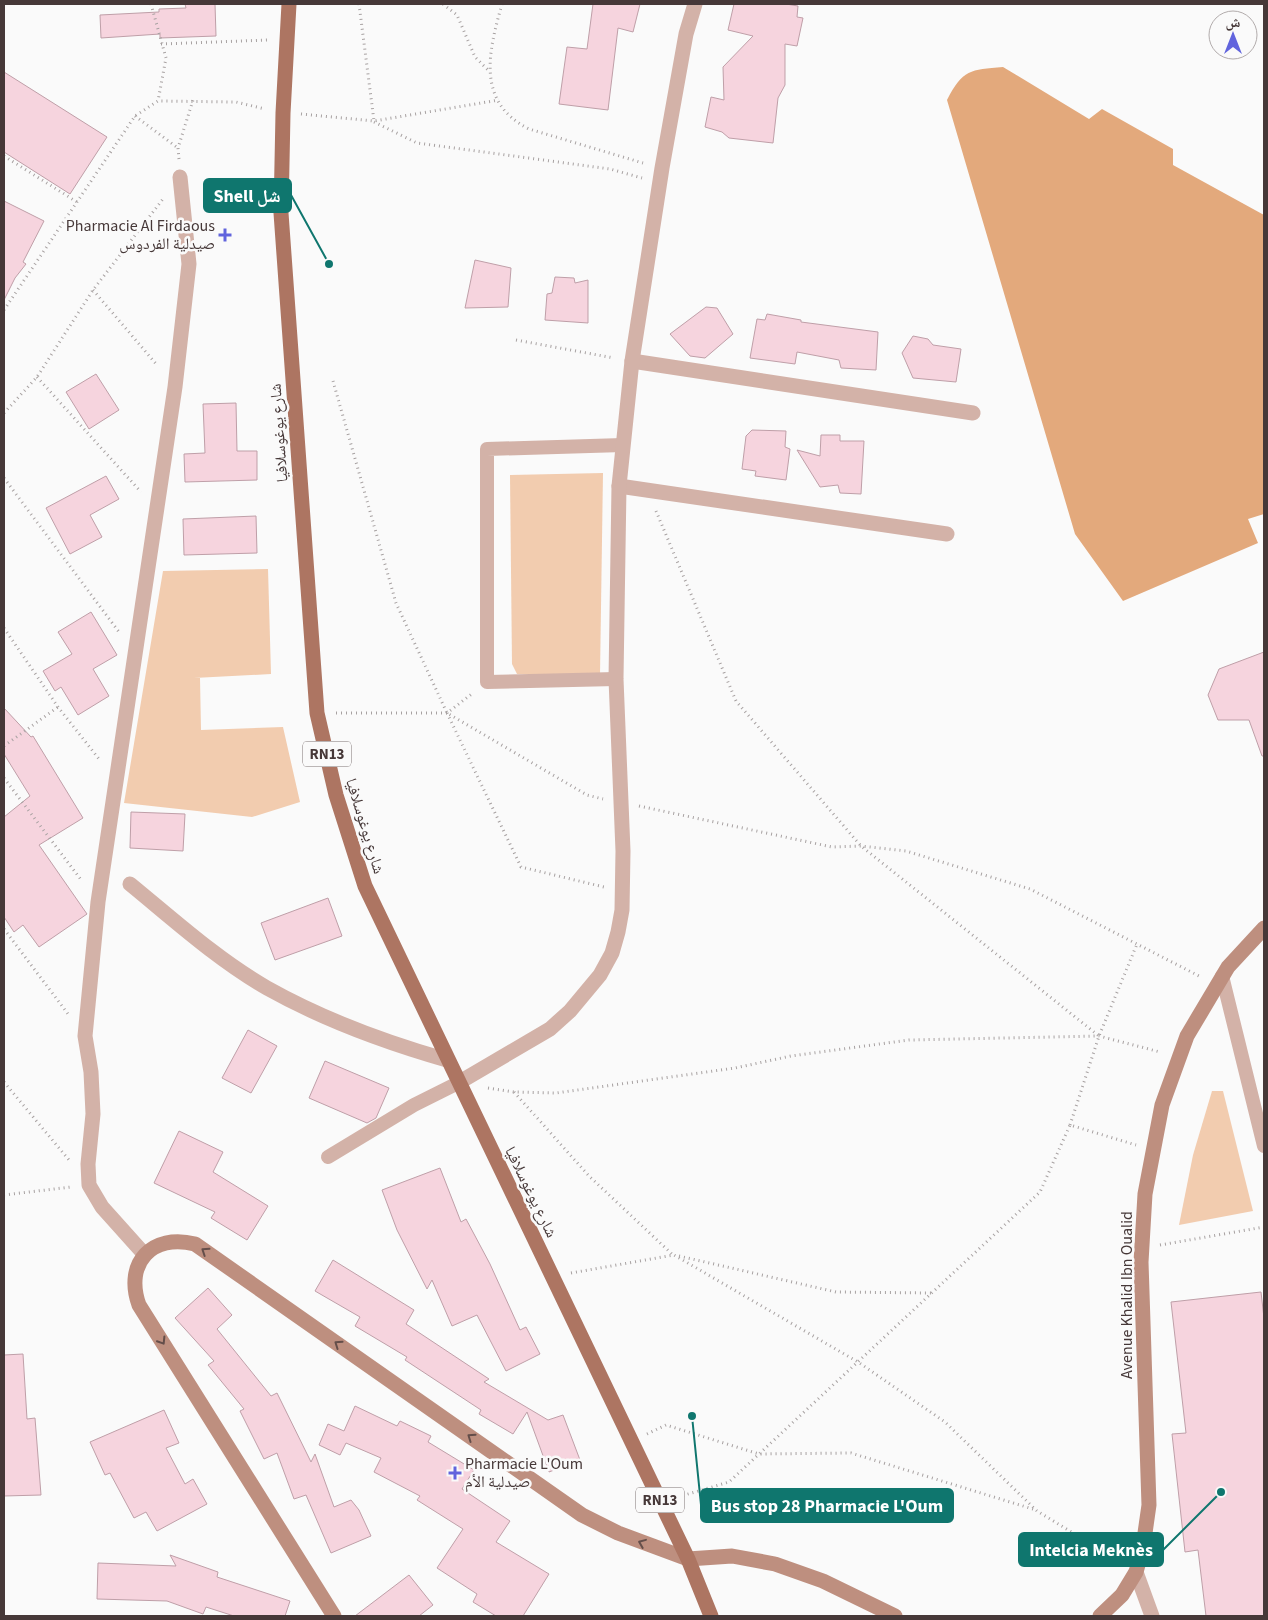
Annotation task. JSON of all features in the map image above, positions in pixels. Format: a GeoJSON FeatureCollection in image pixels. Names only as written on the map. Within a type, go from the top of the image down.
{"type":"FeatureCollection","features":[{"type":"Feature","properties":{"kind":"main road","name":"شارع يوغوسلافيا"},"geometry":{"type":"LineString","coordinates":[[288,4],[282,112],[281,213],[318,713],[336,795],[365,886],[458,1083],[554,1276],[688,1559]]}},
{"type":"Feature","properties":{"kind":"main road","name":"Avenue Khalid Ibn Oualid"},"geometry":{"type":"LineString","coordinates":[[1100,1616],[1122,1595],[1136,1572],[1143,1547],[1149,1505],[1142,1248],[1145,1194],[1162,1105],[1187,1036],[1228,967],[1264,928]]}},
{"type":"Feature","properties":{"kind":"main road"},"geometry":{"type":"LineString","coordinates":[[334,1616],[139,1305],[134,1279],[138,1266],[145,1254],[156,1246],[168,1241],[182,1240],[195,1244],[582,1515],[626,1536],[688,1559],[732,1556],[775,1564],[823,1581],[895,1616]]}},
{"type":"Feature","properties":{"kind":"main road","name":"RN13"},"geometry":{"type":"LineString","coordinates":[[688,1559],[711,1616]]}},
{"type":"Feature","properties":{"kind":"street"},"geometry":{"type":"LineString","coordinates":[[458,1083],[534,1039],[570,1011],[600,975],[612,954],[622,910],[621,802],[616,679],[619,486],[632,361],[662,168],[686,34],[695,4]]}},
{"type":"Feature","properties":{"kind":"street"},"geometry":{"type":"LineString","coordinates":[[145,1254],[102,1207],[89,1185],[88,1164],[93,1114],[91,1072],[85,1036],[98,902],[175,387],[189,264],[180,177]]}},
{"type":"Feature","properties":{"kind":"street"},"geometry":{"type":"LineString","coordinates":[[632,361],[973,413]]}},
{"type":"Feature","properties":{"kind":"street"},"geometry":{"type":"LineString","coordinates":[[619,486],[648,492],[947,534]]}},
{"type":"Feature","properties":{"kind":"street"},"geometry":{"type":"LineString","coordinates":[[130,884],[218,955],[266,987],[343,1026],[384,1042],[447,1060]]}},
{"type":"Feature","properties":{"kind":"street"},"geometry":{"type":"LineString","coordinates":[[1136,1572],[1152,1616]]}},
{"type":"Feature","properties":{"kind":"lane"},"geometry":{"type":"LineString","coordinates":[[616,679],[486,682],[487,449],[623,445]]}},
{"type":"Feature","properties":{"kind":"lane"},"geometry":{"type":"LineString","coordinates":[[1220,981],[1264,1146]]}},
{"type":"Feature","properties":{"kind":"lane"},"geometry":{"type":"LineString","coordinates":[[328,1157],[414,1105],[458,1083]]}},
{"type":"Feature","properties":{"kind":"path"},"geometry":{"type":"LineString","coordinates":[[151,4],[166,58],[158,101]]}},
{"type":"Feature","properties":{"kind":"path"},"geometry":{"type":"LineString","coordinates":[[359,4],[374,122]]}},
{"type":"Feature","properties":{"kind":"path"},"geometry":{"type":"LineString","coordinates":[[443,4],[457,15],[475,57],[490,73]]}},
{"type":"Feature","properties":{"kind":"path"},"geometry":{"type":"LineString","coordinates":[[502,4],[490,49],[490,73],[494,91],[504,111],[516,122],[529,129],[662,168]]}},
{"type":"Feature","properties":{"kind":"path"},"geometry":{"type":"LineString","coordinates":[[161,44],[286,40]]}},
{"type":"Feature","properties":{"kind":"path"},"geometry":{"type":"LineString","coordinates":[[135,116],[178,148],[193,100]]}},
{"type":"Feature","properties":{"kind":"path"},"geometry":{"type":"LineString","coordinates":[[4,310],[135,116],[158,101],[236,102],[282,112],[374,122],[499,100]]}},
{"type":"Feature","properties":{"kind":"path"},"geometry":{"type":"LineString","coordinates":[[374,122],[417,143],[610,169],[660,184]]}},
{"type":"Feature","properties":{"kind":"path"},"geometry":{"type":"LineString","coordinates":[[4,156],[77,202]]}},
{"type":"Feature","properties":{"kind":"path"},"geometry":{"type":"LineString","coordinates":[[4,413],[37,377],[93,290],[180,177]]}},
{"type":"Feature","properties":{"kind":"path"},"geometry":{"type":"LineString","coordinates":[[93,290],[175,387]]}},
{"type":"Feature","properties":{"kind":"path"},"geometry":{"type":"LineString","coordinates":[[516,340],[632,361]]}},
{"type":"Feature","properties":{"kind":"path"},"geometry":{"type":"LineString","coordinates":[[37,377],[156,508]]}},
{"type":"Feature","properties":{"kind":"path"},"geometry":{"type":"LineString","coordinates":[[333,380],[396,603],[521,867],[622,891]]}},
{"type":"Feature","properties":{"kind":"path"},"geometry":{"type":"LineString","coordinates":[[4,478],[135,653]]}},
{"type":"Feature","properties":{"kind":"path"},"geometry":{"type":"LineString","coordinates":[[648,492],[736,701],[861,846],[1099,1036]]}},
{"type":"Feature","properties":{"kind":"path"},"geometry":{"type":"LineString","coordinates":[[4,628],[58,707],[116,780]]}},
{"type":"Feature","properties":{"kind":"path"},"geometry":{"type":"LineString","coordinates":[[447,713],[486,682]]}},
{"type":"Feature","properties":{"kind":"path"},"geometry":{"type":"LineString","coordinates":[[4,746],[58,707]]}},
{"type":"Feature","properties":{"kind":"path"},"geometry":{"type":"LineString","coordinates":[[318,713],[447,713],[587,795],[832,848],[861,846],[906,851],[1030,889],[1137,944],[1220,981]]}},
{"type":"Feature","properties":{"kind":"path"},"geometry":{"type":"LineString","coordinates":[[4,778],[98,902]]}},
{"type":"Feature","properties":{"kind":"path"},"geometry":{"type":"LineString","coordinates":[[4,929],[85,1036]]}},
{"type":"Feature","properties":{"kind":"path"},"geometry":{"type":"LineString","coordinates":[[661,1502],[730,1482],[1040,1192],[1070,1125],[1099,1036],[1137,944]]}},
{"type":"Feature","properties":{"kind":"path"},"geometry":{"type":"LineString","coordinates":[[458,1083],[514,1092],[556,1093],[735,1068],[791,1056],[909,1040],[1099,1036],[1180,1057]]}},
{"type":"Feature","properties":{"kind":"path"},"geometry":{"type":"LineString","coordinates":[[4,1082],[89,1185]]}},
{"type":"Feature","properties":{"kind":"path"},"geometry":{"type":"LineString","coordinates":[[514,1092],[589,1176],[674,1255],[858,1362],[944,1422],[1036,1510],[1136,1572]]}},
{"type":"Feature","properties":{"kind":"path"},"geometry":{"type":"LineString","coordinates":[[1070,1125],[1153,1150]]}},
{"type":"Feature","properties":{"kind":"path"},"geometry":{"type":"LineString","coordinates":[[4,1195],[89,1185]]}},
{"type":"Feature","properties":{"kind":"path"},"geometry":{"type":"LineString","coordinates":[[1142,1248],[1264,1227]]}},
{"type":"Feature","properties":{"kind":"path"},"geometry":{"type":"LineString","coordinates":[[554,1276],[674,1255],[836,1292],[932,1293]]}},
{"type":"Feature","properties":{"kind":"path"},"geometry":{"type":"LineString","coordinates":[[631,1441],[666,1425],[759,1454],[851,1453],[1036,1510]]}},
{"type":"Feature","properties":{"kind":"shaded area"},"geometry":{"type":"Polygon","coordinates":[[[1003,67],[1089,119],[1102,109],[1173,149],[1173,165],[1264,215],[1264,514],[1248,519],[1258,543],[1123,601],[1075,534],[947,100],[958,82],[969,73],[983,69],[1003,67]]]}},
{"type":"Feature","properties":{"kind":"shaded area"},"geometry":{"type":"Polygon","coordinates":[[[603,473],[600,675],[517,674],[512,664],[510,475],[603,473]]]}},
{"type":"Feature","properties":{"kind":"shaded area"},"geometry":{"type":"Polygon","coordinates":[[[268,569],[271,674],[194,678],[200,678],[201,730],[283,727],[300,802],[252,817],[124,803],[163,571],[268,569]]]}},
{"type":"Feature","properties":{"kind":"shaded area"},"geometry":{"type":"Polygon","coordinates":[[[1212,1091],[1223,1091],[1253,1211],[1179,1225],[1193,1155],[1212,1091]]]}},
{"type":"Feature","properties":{"kind":"building"},"geometry":{"type":"Polygon","coordinates":[[[185,4],[215,4],[216,36],[160,38],[160,34],[101,38],[100,15],[159,12],[159,9],[186,8],[185,4]]]}},
{"type":"Feature","properties":{"kind":"building"},"geometry":{"type":"Polygon","coordinates":[[[593,4],[640,4],[633,32],[618,28],[608,110],[559,104],[567,47],[587,49],[593,4]]]}},
{"type":"Feature","properties":{"kind":"building"},"geometry":{"type":"Polygon","coordinates":[[[734,4],[786,4],[798,6],[797,17],[803,18],[797,46],[785,44],[785,85],[778,98],[773,143],[729,138],[722,132],[705,127],[711,97],[724,100],[723,67],[753,36],[728,30],[734,4]]]}},
{"type":"Feature","properties":{"kind":"building"},"geometry":{"type":"Polygon","coordinates":[[[4,72],[107,137],[70,194],[4,152],[4,72]]]}},
{"type":"Feature","properties":{"kind":"building"},"geometry":{"type":"Polygon","coordinates":[[[4,201],[44,221],[23,262],[26,264],[15,278],[4,300],[4,201]]]}},
{"type":"Feature","properties":{"kind":"building"},"geometry":{"type":"Polygon","coordinates":[[[475,260],[511,268],[508,307],[465,308],[475,260]]]}},
{"type":"Feature","properties":{"kind":"building"},"geometry":{"type":"Polygon","coordinates":[[[555,277],[574,278],[575,283],[588,280],[588,323],[545,320],[547,294],[552,293],[555,277]]]}},
{"type":"Feature","properties":{"kind":"building"},"geometry":{"type":"Polygon","coordinates":[[[706,307],[717,308],[733,334],[705,358],[690,356],[670,334],[706,307]]]}},
{"type":"Feature","properties":{"kind":"building"},"geometry":{"type":"Polygon","coordinates":[[[767,314],[801,320],[801,322],[878,332],[876,370],[841,368],[839,360],[797,352],[795,364],[750,358],[757,319],[765,320],[767,314]]]}},
{"type":"Feature","properties":{"kind":"building"},"geometry":{"type":"Polygon","coordinates":[[[913,336],[928,339],[933,345],[961,349],[956,382],[913,378],[902,353],[913,336]]]}},
{"type":"Feature","properties":{"kind":"building"},"geometry":{"type":"Polygon","coordinates":[[[96,374],[119,410],[89,429],[66,392],[96,374]]]}},
{"type":"Feature","properties":{"kind":"building"},"geometry":{"type":"Polygon","coordinates":[[[236,403],[237,451],[257,451],[257,480],[185,482],[184,454],[205,453],[203,404],[236,403]]]}},
{"type":"Feature","properties":{"kind":"building"},"geometry":{"type":"Polygon","coordinates":[[[752,430],[786,431],[785,447],[790,449],[786,480],[755,476],[756,471],[742,469],[746,436],[752,430]]]}},
{"type":"Feature","properties":{"kind":"building"},"geometry":{"type":"Polygon","coordinates":[[[821,435],[840,435],[840,441],[864,441],[861,494],[840,493],[838,485],[820,487],[797,450],[820,456],[821,435]]]}},
{"type":"Feature","properties":{"kind":"building"},"geometry":{"type":"Polygon","coordinates":[[[106,476],[119,499],[90,515],[102,537],[70,554],[46,508],[106,476]]]}},
{"type":"Feature","properties":{"kind":"building"},"geometry":{"type":"Polygon","coordinates":[[[256,516],[257,553],[184,555],[183,519],[256,516]]]}},
{"type":"Feature","properties":{"kind":"building"},"geometry":{"type":"Polygon","coordinates":[[[91,612],[117,655],[93,669],[109,696],[78,715],[61,687],[55,691],[43,671],[72,654],[58,632],[91,612]]]}},
{"type":"Feature","properties":{"kind":"building"},"geometry":{"type":"Polygon","coordinates":[[[1264,652],[1264,756],[1262,756],[1249,720],[1218,720],[1208,695],[1219,669],[1264,652]]]}},
{"type":"Feature","properties":{"kind":"building"},"geometry":{"type":"Polygon","coordinates":[[[4,708],[31,737],[33,736],[83,818],[39,845],[87,914],[39,947],[23,925],[14,932],[4,917],[4,817],[30,796],[4,754],[4,708]]]}},
{"type":"Feature","properties":{"kind":"building"},"geometry":{"type":"Polygon","coordinates":[[[131,812],[185,814],[183,851],[130,848],[131,812]]]}},
{"type":"Feature","properties":{"kind":"building"},"geometry":{"type":"Polygon","coordinates":[[[328,898],[342,936],[275,960],[261,923],[328,898]]]}},
{"type":"Feature","properties":{"kind":"building"},"geometry":{"type":"Polygon","coordinates":[[[248,1030],[277,1046],[251,1093],[222,1078],[248,1030]]]}},
{"type":"Feature","properties":{"kind":"building"},"geometry":{"type":"Polygon","coordinates":[[[325,1061],[389,1088],[376,1118],[367,1123],[309,1098],[325,1061]]]}},
{"type":"Feature","properties":{"kind":"building"},"geometry":{"type":"Polygon","coordinates":[[[179,1131],[223,1152],[213,1172],[268,1206],[247,1240],[211,1218],[215,1212],[154,1183],[179,1131]]]}},
{"type":"Feature","properties":{"kind":"building"},"geometry":{"type":"Polygon","coordinates":[[[440,1168],[461,1222],[466,1219],[490,1264],[520,1330],[526,1327],[540,1354],[506,1371],[477,1315],[452,1326],[432,1280],[427,1289],[397,1230],[382,1190],[440,1168]]]}},
{"type":"Feature","properties":{"kind":"building"},"geometry":{"type":"Polygon","coordinates":[[[333,1260],[414,1310],[406,1324],[489,1379],[484,1382],[548,1420],[563,1415],[580,1460],[549,1472],[527,1412],[513,1434],[479,1414],[481,1410],[405,1360],[407,1357],[355,1326],[360,1317],[315,1291],[333,1260]]]}},
{"type":"Feature","properties":{"kind":"building"},"geometry":{"type":"Polygon","coordinates":[[[208,1288],[232,1315],[217,1329],[271,1396],[277,1393],[311,1462],[315,1454],[334,1507],[351,1500],[359,1510],[371,1536],[331,1553],[306,1495],[294,1499],[277,1453],[264,1459],[240,1411],[244,1409],[208,1365],[214,1361],[175,1318],[208,1288]]]}},
{"type":"Feature","properties":{"kind":"building"},"geometry":{"type":"Polygon","coordinates":[[[1261,1292],[1264,1318],[1264,1616],[1206,1616],[1198,1550],[1185,1552],[1172,1434],[1186,1433],[1171,1302],[1261,1292]]]}},
{"type":"Feature","properties":{"kind":"building"},"geometry":{"type":"Polygon","coordinates":[[[23,1354],[27,1419],[35,1418],[41,1495],[4,1496],[4,1355],[23,1354]]]}},
{"type":"Feature","properties":{"kind":"building"},"geometry":{"type":"Polygon","coordinates":[[[355,1406],[397,1426],[400,1421],[431,1436],[428,1442],[474,1470],[462,1489],[510,1521],[496,1542],[549,1574],[523,1616],[496,1616],[473,1602],[477,1594],[437,1568],[463,1529],[417,1500],[420,1496],[374,1472],[381,1458],[346,1443],[340,1455],[319,1445],[328,1424],[344,1431],[355,1406]]]}},
{"type":"Feature","properties":{"kind":"building"},"geometry":{"type":"Polygon","coordinates":[[[164,1410],[179,1443],[166,1448],[185,1484],[193,1479],[207,1504],[157,1531],[146,1512],[134,1518],[110,1473],[105,1475],[90,1442],[164,1410]]]}},
{"type":"Feature","properties":{"kind":"building"},"geometry":{"type":"Polygon","coordinates":[[[170,1555],[218,1572],[217,1577],[290,1601],[285,1616],[234,1616],[206,1607],[203,1614],[167,1601],[97,1599],[98,1563],[176,1566],[170,1555]]]}},
{"type":"Feature","properties":{"kind":"building"},"geometry":{"type":"Polygon","coordinates":[[[409,1575],[433,1605],[419,1616],[355,1616],[409,1575]]]}},
{"type":"Feature","properties":{"kind":"place","name":"Pharmacie Al Firdaous صيدلية الفردوس"},"geometry":{"type":"Point","coordinates":[225,235]}},
{"type":"Feature","properties":{"kind":"place","name":"Shell شل"},"geometry":{"type":"Point","coordinates":[329,264]}},
{"type":"Feature","properties":{"kind":"place","name":"Bus stop 28 Pharmacie L'Oum"},"geometry":{"type":"Point","coordinates":[692,1416]}},
{"type":"Feature","properties":{"kind":"place","name":"Pharmacie L'Oum صيدلية الأم"},"geometry":{"type":"Point","coordinates":[455,1473]}},
{"type":"Feature","properties":{"kind":"place","name":"Intelcia Meknès"},"geometry":{"type":"Point","coordinates":[1221,1492]}}]}
